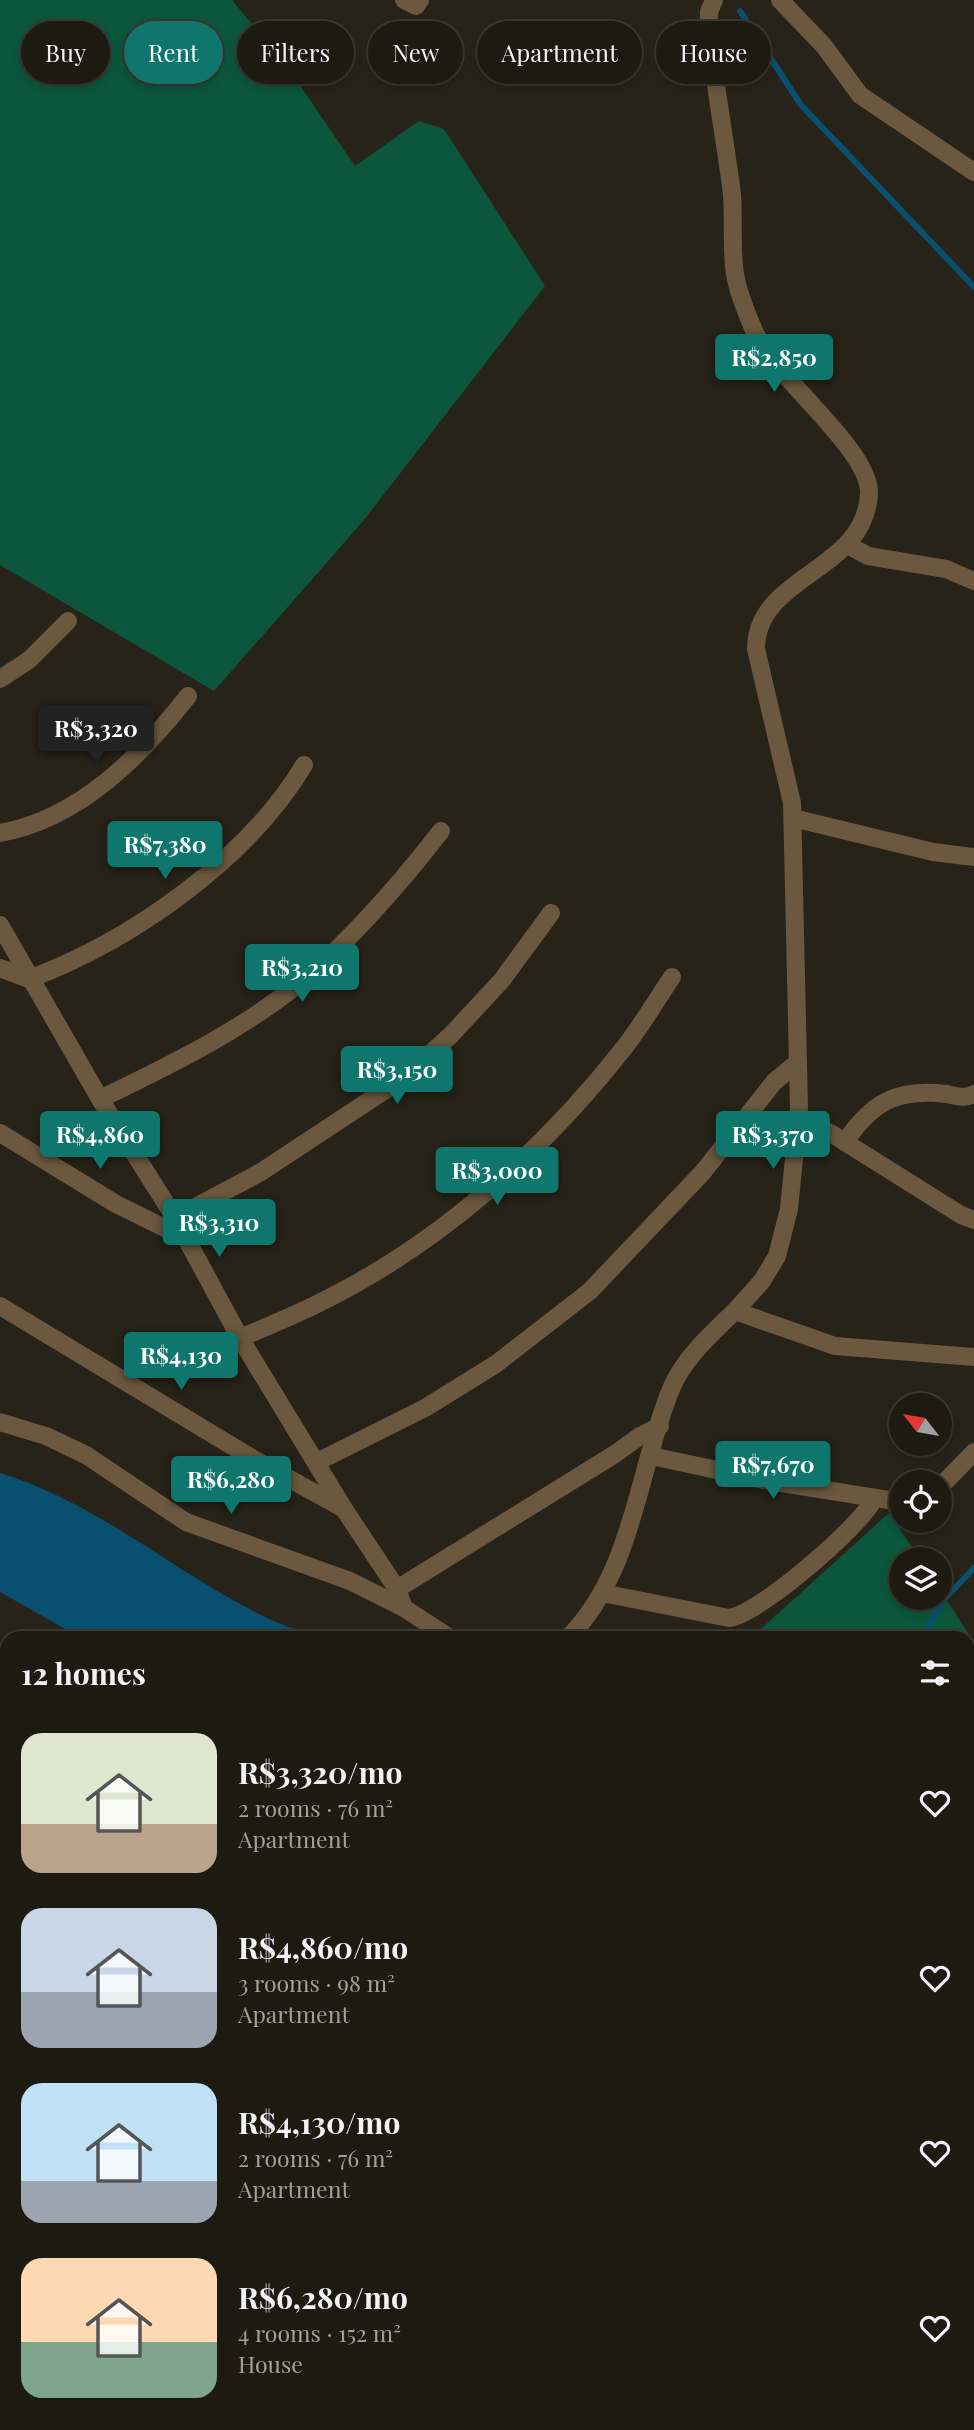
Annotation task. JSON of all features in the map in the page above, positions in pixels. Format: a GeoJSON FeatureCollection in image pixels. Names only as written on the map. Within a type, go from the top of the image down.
{"type":"FeatureCollection","features":[{"type":"Feature","properties":{"kind":"street"},"geometry":{"type":"LineString","coordinates":[[404,0],[416,6],[420,0]]}},
{"type":"Feature","properties":{"kind":"street"},"geometry":{"type":"LineString","coordinates":[[780,0],[824,46],[860,95],[974,172]]}},
{"type":"Feature","properties":{"kind":"street"},"geometry":{"type":"LineString","coordinates":[[573,1631],[602,1593],[619,1557],[672,1387],[684,1367],[710,1335],[762,1281],[777,1256],[789,1209],[798,1118],[793,818],[780,738],[756,649],[756,636],[768,610],[787,591],[848,545],[866,516],[869,490],[860,465],[845,443],[778,369],[756,335],[735,275],[732,197],[709,31],[711,1]]}},
{"type":"Feature","properties":{"kind":"street"},"geometry":{"type":"LineString","coordinates":[[848,545],[868,556],[946,569],[974,581]]}},
{"type":"Feature","properties":{"kind":"street"},"geometry":{"type":"LineString","coordinates":[[0,679],[29,660],[68,621]]}},
{"type":"Feature","properties":{"kind":"street"},"geometry":{"type":"LineString","coordinates":[[0,834],[20,830],[66,809],[116,775],[164,726],[188,696]]}},
{"type":"Feature","properties":{"kind":"street"},"geometry":{"type":"LineString","coordinates":[[0,968],[29,979],[61,967],[114,939],[193,885],[255,833],[286,796],[304,765]]}},
{"type":"Feature","properties":{"kind":"street"},"geometry":{"type":"LineString","coordinates":[[793,818],[933,852],[974,857]]}},
{"type":"Feature","properties":{"kind":"street"},"geometry":{"type":"LineString","coordinates":[[100,1099],[169,1066],[240,1024],[302,981],[359,929],[441,831]]}},
{"type":"Feature","properties":{"kind":"street"},"geometry":{"type":"LineString","coordinates":[[175,1218],[261,1172],[405,1077],[451,1035],[502,980],[551,913]]}},
{"type":"Feature","properties":{"kind":"street"},"geometry":{"type":"LineString","coordinates":[[0,925],[100,1099],[175,1218],[240,1338],[344,1509],[397,1589],[404,1608]]}},
{"type":"Feature","properties":{"kind":"street"},"geometry":{"type":"LineString","coordinates":[[240,1338],[324,1301],[388,1264],[457,1216],[520,1163],[574,1106],[624,1048],[672,977]]}},
{"type":"Feature","properties":{"kind":"street"},"geometry":{"type":"LineString","coordinates":[[317,1462],[425,1408],[472,1378],[590,1291],[704,1172],[774,1082],[798,1062]]}},
{"type":"Feature","properties":{"kind":"street"},"geometry":{"type":"LineString","coordinates":[[845,1142],[860,1120],[878,1103],[898,1096],[925,1093],[962,1097],[974,1094]]}},
{"type":"Feature","properties":{"kind":"street"},"geometry":{"type":"LineString","coordinates":[[798,1118],[845,1142],[961,1215],[974,1220]]}},
{"type":"Feature","properties":{"kind":"street"},"geometry":{"type":"LineString","coordinates":[[0,1133],[116,1203],[185,1238]]}},
{"type":"Feature","properties":{"kind":"street"},"geometry":{"type":"LineString","coordinates":[[0,1306],[252,1458],[344,1509]]}},
{"type":"Feature","properties":{"kind":"street"},"geometry":{"type":"LineString","coordinates":[[735,1311],[835,1346],[974,1357]]}},
{"type":"Feature","properties":{"kind":"street"},"geometry":{"type":"LineString","coordinates":[[0,1422],[46,1437],[86,1455],[186,1522],[351,1581],[404,1608],[439,1631]]}},
{"type":"Feature","properties":{"kind":"street"},"geometry":{"type":"LineString","coordinates":[[397,1589],[660,1426]]}},
{"type":"Feature","properties":{"kind":"street"},"geometry":{"type":"LineString","coordinates":[[952,1475],[974,1452]]}},
{"type":"Feature","properties":{"kind":"street"},"geometry":{"type":"LineString","coordinates":[[652,1456],[889,1501]]}},
{"type":"Feature","properties":{"kind":"street"},"geometry":{"type":"LineString","coordinates":[[602,1593],[729,1618],[738,1617],[760,1603],[857,1524],[874,1499]]}},
{"type":"Feature","properties":{"kind":"green space"},"geometry":{"type":"Polygon","coordinates":[[[0,0],[232,0],[249,21],[237,21],[237,84],[299,84],[355,166],[419,121],[444,129],[545,286],[364,520],[214,691],[0,565],[0,0]]]}},
{"type":"Feature","properties":{"kind":"green space"},"geometry":{"type":"Polygon","coordinates":[[[889,1513],[889,1533],[902,1533],[912,1547],[889,1547],[889,1610],[952,1608],[967,1631],[759,1631],[889,1513]]]}},
{"type":"Feature","properties":{"kind":"water"},"geometry":{"type":"Polygon","coordinates":[[[0,1473],[37,1486],[71,1503],[235,1601],[269,1619],[302,1631],[69,1631],[0,1592],[0,1473]]]}},
{"type":"Feature","properties":{"kind":"waterway"},"geometry":{"type":"LineString","coordinates":[[740,11],[801,105],[974,287]]}},
{"type":"Feature","properties":{"kind":"waterway"},"geometry":{"type":"LineString","coordinates":[[927,1631],[941,1603],[974,1568]]}}]}
